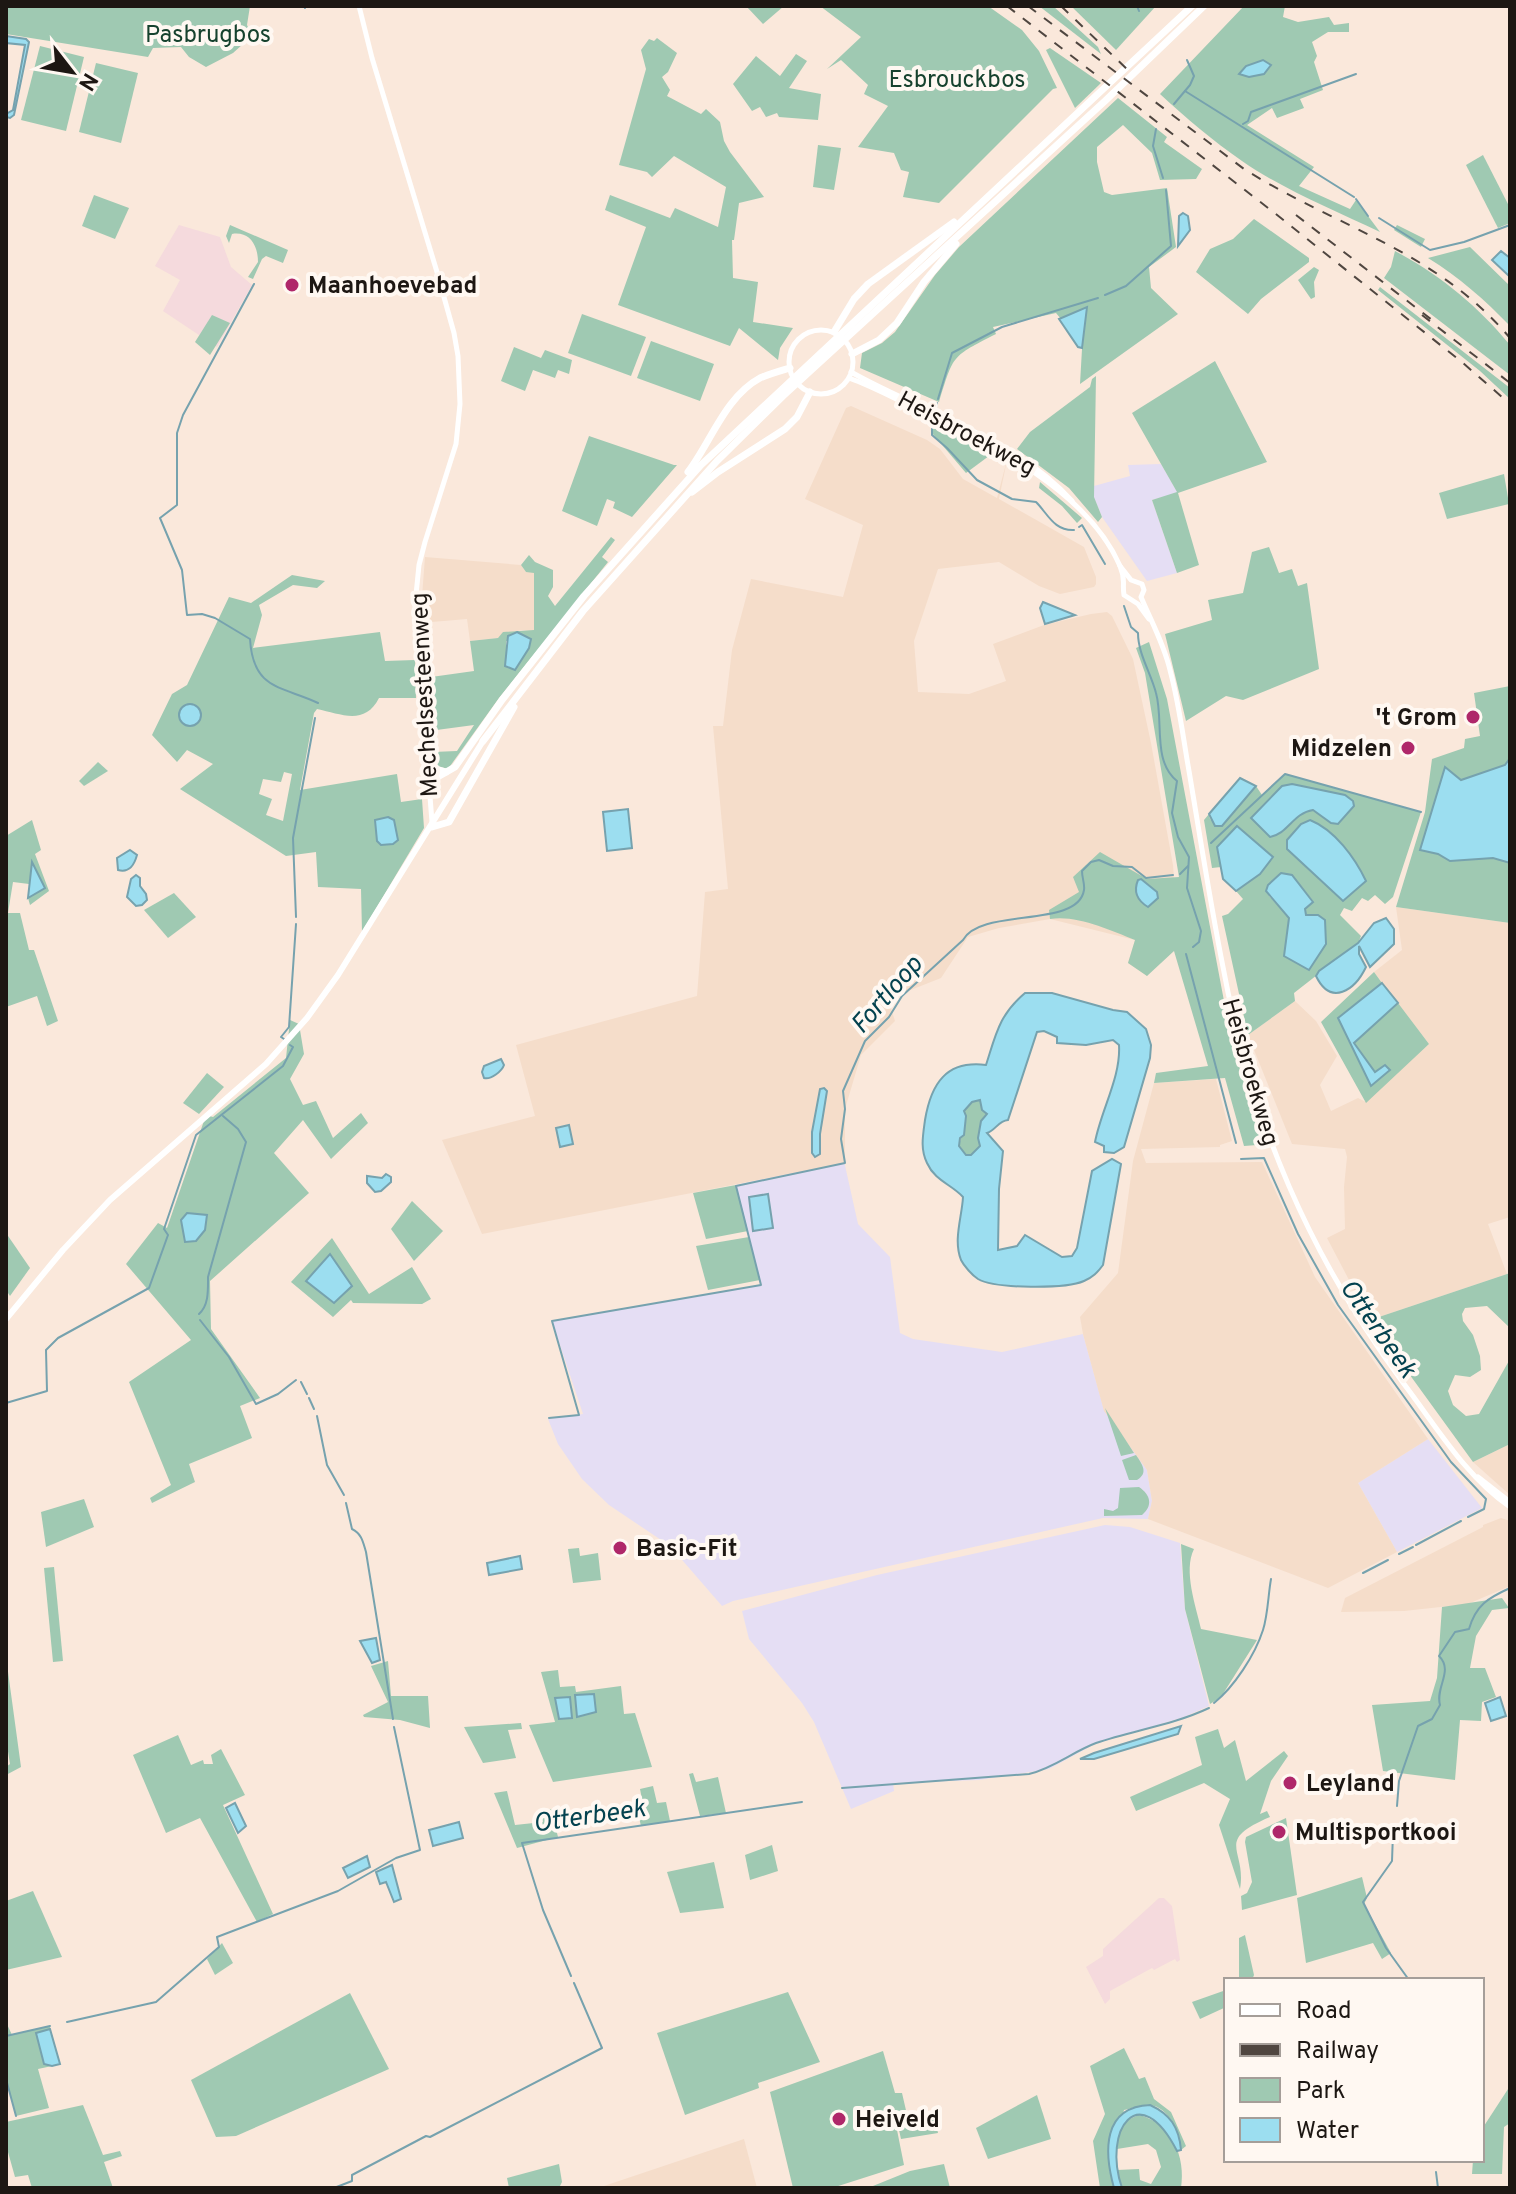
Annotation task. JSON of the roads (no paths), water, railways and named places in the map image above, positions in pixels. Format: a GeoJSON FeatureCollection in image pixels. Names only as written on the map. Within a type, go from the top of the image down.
{"type":"FeatureCollection","features":[{"type":"Feature","properties":{"kind":"highway"},"geometry":{"type":"LineString","coordinates":[[483,741],[583,611],[680,500],[781,393],[966,229],[1192,6]]}},
{"type":"Feature","properties":{"kind":"highway"},"geometry":{"type":"LineString","coordinates":[[427,783],[455,767],[502,700],[611,564],[679,488],[967,216],[1145,63],[1204,6]]}},
{"type":"Feature","properties":{"kind":"highway"},"geometry":{"type":"LineString","coordinates":[[834,332],[849,306],[868,284],[956,220],[967,216]]}},
{"type":"Feature","properties":{"kind":"highway"},"geometry":{"type":"LineString","coordinates":[[852,354],[874,343],[897,323],[924,282],[966,229]]}},
{"type":"Feature","properties":{"kind":"highway"},"geometry":{"type":"LineString","coordinates":[[679,488],[740,395],[761,378],[790,368]]}},
{"type":"Feature","properties":{"kind":"highway"},"geometry":{"type":"LineString","coordinates":[[680,500],[785,429],[797,417],[810,392]]}},
{"type":"Feature","properties":{"kind":"highway"},"geometry":{"type":"LineString","coordinates":[[483,741],[534,660]]}},
{"type":"Feature","properties":{"kind":"highway"},"geometry":{"type":"LineString","coordinates":[[432,827],[449,822],[528,683]]}},
{"type":"Feature","properties":{"kind":"highway"},"geometry":{"type":"LineString","coordinates":[[425,761],[437,771],[448,772]]}},
{"type":"Feature","properties":{"kind":"main road","name":"Mechelsesteenweg"},"geometry":{"type":"LineString","coordinates":[[359,6],[450,318],[458,356],[460,404],[456,444],[425,542],[416,585],[425,761],[432,827]]}},
{"type":"Feature","properties":{"kind":"main road"},"geometry":{"type":"LineString","coordinates":[[815,330],[834,332],[844,339],[852,354],[850,375],[840,387],[829,393],[810,392],[797,383],[790,368],[791,352],[800,337],[815,330]]}},
{"type":"Feature","properties":{"kind":"main road","name":"Heisbroekweg"},"geometry":{"type":"LineString","coordinates":[[850,375],[985,442],[1022,464],[1075,505],[1103,538],[1120,566],[1128,582],[1124,595],[1133,600],[1150,621]]}},
{"type":"Feature","properties":{"kind":"main road","name":"Heisbroekweg"},"geometry":{"type":"LineString","coordinates":[[1128,582],[1142,584],[1144,590],[1141,597],[1170,668],[1223,968],[1241,1050],[1272,1150],[1307,1229],[1350,1305],[1392,1368],[1474,1474],[1510,1505]]}},
{"type":"Feature","properties":{"kind":"main road"},"geometry":{"type":"LineString","coordinates":[[1133,600],[1141,597]]}},
{"type":"Feature","properties":{"kind":"main road"},"geometry":{"type":"LineString","coordinates":[[6,1319],[52,1262],[110,1200],[280,1049],[338,975],[483,741]]}},
{"type":"Feature","properties":{"kind":"water"},"geometry":{"type":"Polygon","coordinates":[[[6,36],[29,42],[14,115],[10,118],[6,114],[13,110],[25,45],[6,43],[6,36]]]}},
{"type":"Feature","properties":{"kind":"water"},"geometry":{"type":"Polygon","coordinates":[[[1263,60],[1271,65],[1264,74],[1249,77],[1239,74],[1246,66],[1263,60]]]}},
{"type":"Feature","properties":{"kind":"water"},"geometry":{"type":"Polygon","coordinates":[[[1183,213],[1188,216],[1190,230],[1178,246],[1179,216],[1183,213]]]}},
{"type":"Feature","properties":{"kind":"water"},"geometry":{"type":"Polygon","coordinates":[[[1501,251],[1510,258],[1510,277],[1492,260],[1501,251]]]}},
{"type":"Feature","properties":{"kind":"water"},"geometry":{"type":"Polygon","coordinates":[[[1087,307],[1082,348],[1078,347],[1059,319],[1087,307]]]}},
{"type":"Feature","properties":{"kind":"water"},"geometry":{"type":"Polygon","coordinates":[[[1043,602],[1075,615],[1045,624],[1040,608],[1043,602]]]}},
{"type":"Feature","properties":{"kind":"water"},"geometry":{"type":"Polygon","coordinates":[[[517,632],[531,639],[515,670],[505,666],[508,636],[517,632]]]}},
{"type":"Feature","properties":{"kind":"water"},"geometry":{"type":"Polygon","coordinates":[[[190,704],[198,707],[201,715],[198,723],[190,726],[182,723],[179,715],[182,707],[190,704]]]}},
{"type":"Feature","properties":{"kind":"water"},"geometry":{"type":"Polygon","coordinates":[[[1510,758],[1510,863],[1493,858],[1450,861],[1438,854],[1420,850],[1445,767],[1461,780],[1505,765],[1510,758]]]}},
{"type":"Feature","properties":{"kind":"water"},"geometry":{"type":"Polygon","coordinates":[[[1240,778],[1256,786],[1222,826],[1215,826],[1209,814],[1240,778]]]}},
{"type":"Feature","properties":{"kind":"water"},"geometry":{"type":"Polygon","coordinates":[[[1292,784],[1345,795],[1354,806],[1338,824],[1331,823],[1313,810],[1300,815],[1282,832],[1270,837],[1251,818],[1282,786],[1292,784]]]}},
{"type":"Feature","properties":{"kind":"water"},"geometry":{"type":"Polygon","coordinates":[[[628,809],[632,848],[607,851],[603,812],[628,809]]]}},
{"type":"Feature","properties":{"kind":"water"},"geometry":{"type":"Polygon","coordinates":[[[388,817],[394,820],[398,840],[393,844],[381,845],[377,841],[375,820],[388,817]]]}},
{"type":"Feature","properties":{"kind":"water"},"geometry":{"type":"Polygon","coordinates":[[[1310,820],[1328,831],[1343,846],[1366,881],[1343,901],[1287,849],[1287,840],[1301,824],[1310,820]]]}},
{"type":"Feature","properties":{"kind":"water"},"geometry":{"type":"Polygon","coordinates":[[[1237,826],[1273,857],[1260,874],[1236,891],[1223,879],[1217,847],[1237,826]]]}},
{"type":"Feature","properties":{"kind":"water"},"geometry":{"type":"Polygon","coordinates":[[[130,850],[137,855],[133,865],[118,870],[117,858],[130,850]]]}},
{"type":"Feature","properties":{"kind":"water"},"geometry":{"type":"Polygon","coordinates":[[[32,862],[45,888],[28,898],[32,862]]]}},
{"type":"Feature","properties":{"kind":"water"},"geometry":{"type":"Polygon","coordinates":[[[1281,873],[1292,875],[1313,902],[1305,909],[1306,915],[1318,915],[1325,920],[1326,944],[1309,970],[1284,956],[1289,918],[1266,891],[1281,873]]]}},
{"type":"Feature","properties":{"kind":"water"},"geometry":{"type":"Polygon","coordinates":[[[136,875],[140,878],[140,886],[147,900],[136,906],[127,897],[131,879],[136,875]]]}},
{"type":"Feature","properties":{"kind":"water"},"geometry":{"type":"Polygon","coordinates":[[[1141,879],[1157,892],[1158,898],[1148,907],[1136,892],[1138,880],[1141,879]]]}},
{"type":"Feature","properties":{"kind":"water"},"geometry":{"type":"Polygon","coordinates":[[[1386,918],[1394,929],[1394,944],[1370,967],[1359,946],[1359,954],[1366,967],[1356,982],[1342,992],[1329,991],[1322,985],[1316,976],[1319,971],[1358,943],[1374,923],[1386,918]]]}},
{"type":"Feature","properties":{"kind":"water"},"geometry":{"type":"Polygon","coordinates":[[[1382,983],[1398,1003],[1354,1043],[1375,1072],[1385,1065],[1390,1070],[1371,1086],[1338,1018],[1382,983]]]}},
{"type":"Feature","properties":{"kind":"water"},"geometry":{"type":"Polygon","coordinates":[[[1025,993],[1052,993],[1127,1012],[1146,1029],[1151,1045],[1124,1147],[1114,1153],[1104,1152],[1104,1146],[1095,1142],[1117,1069],[1119,1045],[1113,1040],[1086,1045],[1057,1043],[1057,1037],[1044,1031],[1037,1032],[1008,1120],[987,1133],[1003,1151],[998,1250],[1017,1246],[1025,1235],[1062,1257],[1072,1256],[1077,1248],[1092,1171],[1112,1159],[1121,1164],[1103,1265],[1090,1278],[1075,1284],[1047,1287],[999,1285],[973,1275],[962,1262],[959,1252],[963,1197],[934,1174],[923,1152],[925,1120],[936,1085],[960,1066],[986,1065],[1000,1026],[1025,993]],[[980,1100],[972,1102],[964,1111],[964,1135],[960,1138],[959,1146],[966,1155],[971,1155],[980,1146],[981,1121],[987,1114],[982,1110],[980,1100]]]}},
{"type":"Feature","properties":{"kind":"water"},"geometry":{"type":"Polygon","coordinates":[[[501,1059],[504,1065],[501,1070],[484,1078],[484,1066],[501,1059]]]}},
{"type":"Feature","properties":{"kind":"water"},"geometry":{"type":"Polygon","coordinates":[[[820,1089],[827,1091],[820,1154],[815,1157],[812,1153],[812,1132],[820,1089]]]}},
{"type":"Feature","properties":{"kind":"water"},"geometry":{"type":"Polygon","coordinates":[[[569,1125],[573,1144],[560,1147],[556,1128],[569,1125]]]}},
{"type":"Feature","properties":{"kind":"water"},"geometry":{"type":"Polygon","coordinates":[[[386,1174],[391,1177],[391,1182],[375,1192],[367,1183],[367,1176],[382,1178],[386,1174]]]}},
{"type":"Feature","properties":{"kind":"water"},"geometry":{"type":"Polygon","coordinates":[[[768,1194],[773,1228],[753,1231],[749,1197],[768,1194]]]}},
{"type":"Feature","properties":{"kind":"water"},"geometry":{"type":"Polygon","coordinates":[[[187,1213],[207,1215],[205,1230],[196,1241],[185,1242],[181,1220],[187,1213]]]}},
{"type":"Feature","properties":{"kind":"water"},"geometry":{"type":"Polygon","coordinates":[[[330,1254],[352,1286],[334,1303],[306,1281],[330,1254]]]}},
{"type":"Feature","properties":{"kind":"water"},"geometry":{"type":"Polygon","coordinates":[[[520,1556],[522,1569],[489,1575],[487,1563],[520,1556]]]}},
{"type":"Feature","properties":{"kind":"water"},"geometry":{"type":"Polygon","coordinates":[[[376,1638],[380,1660],[372,1663],[360,1641],[376,1638]]]}},
{"type":"Feature","properties":{"kind":"water"},"geometry":{"type":"Polygon","coordinates":[[[594,1694],[596,1712],[577,1717],[575,1695],[594,1694]]]}},
{"type":"Feature","properties":{"kind":"water"},"geometry":{"type":"Polygon","coordinates":[[[570,1697],[572,1718],[559,1719],[555,1698],[570,1697]]]}},
{"type":"Feature","properties":{"kind":"water"},"geometry":{"type":"Polygon","coordinates":[[[1500,1697],[1506,1716],[1491,1721],[1485,1703],[1500,1697]]]}},
{"type":"Feature","properties":{"kind":"water"},"geometry":{"type":"Polygon","coordinates":[[[1181,1726],[1178,1734],[1094,1759],[1080,1759],[1094,1753],[1181,1726]]]}},
{"type":"Feature","properties":{"kind":"water"},"geometry":{"type":"Polygon","coordinates":[[[235,1803],[246,1826],[238,1833],[226,1808],[235,1803]]]}},
{"type":"Feature","properties":{"kind":"water"},"geometry":{"type":"Polygon","coordinates":[[[459,1822],[463,1838],[433,1846],[429,1830],[459,1822]]]}},
{"type":"Feature","properties":{"kind":"water"},"geometry":{"type":"Polygon","coordinates":[[[367,1856],[370,1867],[348,1878],[343,1868],[367,1856]]]}},
{"type":"Feature","properties":{"kind":"water"},"geometry":{"type":"Polygon","coordinates":[[[392,1865],[401,1899],[394,1902],[386,1882],[380,1884],[376,1872],[392,1865]]]}},
{"type":"Feature","properties":{"kind":"water"},"geometry":{"type":"Polygon","coordinates":[[[50,2029],[60,2064],[52,2066],[44,2064],[36,2033],[50,2029]]]}},
{"type":"Feature","properties":{"kind":"water"},"geometry":{"type":"Polygon","coordinates":[[[1150,2105],[1172,2122],[1181,2150],[1177,2151],[1163,2129],[1150,2117],[1138,2115],[1128,2120],[1117,2147],[1117,2167],[1122,2188],[1114,2188],[1109,2160],[1110,2134],[1123,2114],[1150,2105]]]}},
{"type":"Feature","properties":{"kind":"waterway","name":"Otterbeek"},"geometry":{"type":"LineString","coordinates":[[1137,6],[1139,11]]}},
{"type":"Feature","properties":{"kind":"waterway","name":"Otterbeek"},"geometry":{"type":"LineString","coordinates":[[1174,104],[1194,76],[1187,60]]}},
{"type":"Feature","properties":{"kind":"waterway"},"geometry":{"type":"LineString","coordinates":[[1243,124],[1248,121],[1251,112],[1356,74]]}},
{"type":"Feature","properties":{"kind":"waterway"},"geometry":{"type":"LineString","coordinates":[[1185,91],[1354,197]]}},
{"type":"Feature","properties":{"kind":"waterway","name":"Otterbeek"},"geometry":{"type":"LineString","coordinates":[[1156,129],[1153,146],[1163,178]]}},
{"type":"Feature","properties":{"kind":"waterway","name":"Otterbeek"},"geometry":{"type":"LineString","coordinates":[[1105,295],[1126,286],[1171,246],[1166,190]]}},
{"type":"Feature","properties":{"kind":"waterway"},"geometry":{"type":"LineString","coordinates":[[1356,199],[1368,216]]}},
{"type":"Feature","properties":{"kind":"waterway"},"geometry":{"type":"LineString","coordinates":[[1379,218],[1430,250],[1464,242],[1510,225]]}},
{"type":"Feature","properties":{"kind":"waterway"},"geometry":{"type":"LineString","coordinates":[[254,284],[183,415],[177,433],[177,505],[160,518],[182,570],[187,615],[202,614],[215,618],[250,639],[252,656],[264,678],[282,689],[318,703]]}},
{"type":"Feature","properties":{"kind":"waterway","name":"Otterbeek"},"geometry":{"type":"LineString","coordinates":[[938,399],[952,353],[1002,327],[1098,298]]}},
{"type":"Feature","properties":{"kind":"waterway","name":"Otterbeek"},"geometry":{"type":"LineString","coordinates":[[936,408],[937,403]]}},
{"type":"Feature","properties":{"kind":"waterway","name":"Otterbeek"},"geometry":{"type":"LineString","coordinates":[[932,421],[932,435],[977,480],[1012,499],[1036,502],[1056,525],[1074,530]]}},
{"type":"Feature","properties":{"kind":"waterway","name":"Otterbeek"},"geometry":{"type":"LineString","coordinates":[[1079,527],[1082,525],[1105,564]]}},
{"type":"Feature","properties":{"kind":"waterway","name":"Otterbeek"},"geometry":{"type":"LineString","coordinates":[[1124,606],[1131,627],[1138,633],[1156,693],[1164,763],[1177,781],[1172,813],[1178,837],[1189,857],[1187,888],[1201,931],[1199,942],[1193,947]]}},
{"type":"Feature","properties":{"kind":"waterway"},"geometry":{"type":"LineString","coordinates":[[296,917],[293,838],[315,718]]}},
{"type":"Feature","properties":{"kind":"waterway"},"geometry":{"type":"LineString","coordinates":[[1211,843],[1285,774],[1421,812]]}},
{"type":"Feature","properties":{"kind":"waterway","name":"Fortloop"},"geometry":{"type":"LineString","coordinates":[[549,1418],[579,1415],[552,1321],[761,1285],[736,1186],[845,1163],[841,1139],[845,1109],[843,1091],[865,1041],[889,1017],[902,996],[973,930],[989,924],[1065,910],[1078,902],[1084,890],[1082,871],[1091,862],[1099,860],[1113,866],[1132,867],[1146,878],[1173,875]]}},
{"type":"Feature","properties":{"kind":"waterway","name":"Fortloop"},"geometry":{"type":"LineString","coordinates":[[1180,874],[1188,866]]}},
{"type":"Feature","properties":{"kind":"waterway"},"geometry":{"type":"LineString","coordinates":[[284,1039],[281,1037],[289,1027],[296,924]]}},
{"type":"Feature","properties":{"kind":"waterway","name":"Otterbeek"},"geometry":{"type":"LineString","coordinates":[[1186,954],[1236,1143]]}},
{"type":"Feature","properties":{"kind":"waterway"},"geometry":{"type":"LineString","coordinates":[[6,1403],[47,1391],[46,1350],[58,1338],[149,1288],[168,1235],[164,1229],[196,1135],[283,1066],[293,1047],[290,1045]]}},
{"type":"Feature","properties":{"kind":"waterway"},"geometry":{"type":"LineString","coordinates":[[199,1314],[206,1302],[208,1277],[246,1142],[238,1129],[223,1116]]}},
{"type":"Feature","properties":{"kind":"waterway","name":"Otterbeek"},"geometry":{"type":"LineString","coordinates":[[1241,1159],[1264,1158],[1298,1234],[1338,1305],[1451,1462],[1486,1499],[1484,1509],[1468,1517]]}},
{"type":"Feature","properties":{"kind":"waterway"},"geometry":{"type":"LineString","coordinates":[[200,1320],[229,1357],[256,1404],[278,1394],[296,1380]]}},
{"type":"Feature","properties":{"kind":"waterway"},"geometry":{"type":"LineString","coordinates":[[301,1382],[307,1394]]}},
{"type":"Feature","properties":{"kind":"waterway"},"geometry":{"type":"LineString","coordinates":[[309,1398],[314,1409]]}},
{"type":"Feature","properties":{"kind":"waterway"},"geometry":{"type":"LineString","coordinates":[[317,1416],[327,1465],[344,1495]]}},
{"type":"Feature","properties":{"kind":"waterway"},"geometry":{"type":"LineString","coordinates":[[346,1503],[352,1529],[360,1536],[366,1552],[393,1719]]}},
{"type":"Feature","properties":{"kind":"waterway","name":"Otterbeek"},"geometry":{"type":"LineString","coordinates":[[1416,1545],[1461,1521]]}},
{"type":"Feature","properties":{"kind":"waterway","name":"Otterbeek"},"geometry":{"type":"LineString","coordinates":[[1399,1554],[1413,1547]]}},
{"type":"Feature","properties":{"kind":"waterway","name":"Otterbeek"},"geometry":{"type":"LineString","coordinates":[[1363,1573],[1388,1560]]}},
{"type":"Feature","properties":{"kind":"waterway","name":"Otterbeek"},"geometry":{"type":"LineString","coordinates":[[1214,1703],[1236,1679],[1259,1640],[1266,1618],[1271,1579]]}},
{"type":"Feature","properties":{"kind":"waterway"},"geometry":{"type":"LineString","coordinates":[[1397,1806],[1399,1781],[1418,1726],[1432,1719],[1440,1705],[1445,1667],[1439,1656],[1455,1632],[1469,1629],[1484,1603],[1510,1588]]}},
{"type":"Feature","properties":{"kind":"waterway","name":"Otterbeek"},"geometry":{"type":"LineString","coordinates":[[842,1788],[1029,1774],[1096,1743],[1182,1719],[1209,1708]]}},
{"type":"Feature","properties":{"kind":"waterway"},"geometry":{"type":"LineString","coordinates":[[67,2022],[156,2002],[219,1947],[217,1937],[338,1891],[396,1858],[420,1850],[394,1727]]}},
{"type":"Feature","properties":{"kind":"waterway","name":"Otterbeek"},"geometry":{"type":"LineString","coordinates":[[571,1976],[543,1910],[522,1843],[802,1802]]}},
{"type":"Feature","properties":{"kind":"waterway"},"geometry":{"type":"LineString","coordinates":[[1393,1833],[1392,1861],[1363,1902],[1386,1948],[1408,1978]]}},
{"type":"Feature","properties":{"kind":"waterway","name":"Otterbeek"},"geometry":{"type":"LineString","coordinates":[[334,2188],[352,2181],[352,2175],[426,2136],[430,2137],[602,2048],[574,1983]]}},
{"type":"Feature","properties":{"kind":"waterway"},"geometry":{"type":"LineString","coordinates":[[6,2036],[50,2026]]}},
{"type":"Feature","properties":{"kind":"waterway"},"geometry":{"type":"LineString","coordinates":[[6,2079],[16,2116]]}},
{"type":"Feature","properties":{"kind":"waterway"},"geometry":{"type":"LineString","coordinates":[[1436,2172],[1438,2188]]}},
{"type":"Feature","properties":{"kind":"railway"},"geometry":{"type":"LineString","coordinates":[[1007,6],[1272,211],[1510,404]]}},
{"type":"Feature","properties":{"kind":"railway"},"geometry":{"type":"LineString","coordinates":[[1028,6],[1244,169],[1418,261],[1481,308],[1510,338]]}},
{"type":"Feature","properties":{"kind":"railway"},"geometry":{"type":"LineString","coordinates":[[1061,6],[1129,71]]}},
{"type":"Feature","properties":{"kind":"railway"},"geometry":{"type":"LineString","coordinates":[[1296,215],[1432,320]]}},
{"type":"Feature","properties":{"kind":"railway"},"geometry":{"type":"LineString","coordinates":[[1422,315],[1510,383]]}},
{"type":"Feature","properties":{"kind":"place","name":"Maanhoevebad"},"geometry":{"type":"Point","coordinates":[292,285]}},
{"type":"Feature","properties":{"kind":"place","name":"'t Grom"},"geometry":{"type":"Point","coordinates":[1473,717]}},
{"type":"Feature","properties":{"kind":"place","name":"Midzelen"},"geometry":{"type":"Point","coordinates":[1408,748]}},
{"type":"Feature","properties":{"kind":"place","name":"Basic-Fit"},"geometry":{"type":"Point","coordinates":[620,1548]}},
{"type":"Feature","properties":{"kind":"place","name":"Leyland"},"geometry":{"type":"Point","coordinates":[1290,1783]}},
{"type":"Feature","properties":{"kind":"place","name":"Multisportkooi"},"geometry":{"type":"Point","coordinates":[1279,1832]}},
{"type":"Feature","properties":{"kind":"place","name":"Heiveld"},"geometry":{"type":"Point","coordinates":[839,2119]}},
{"type":"Feature","properties":{"kind":"park label","name":"Pasbrugbos"},"geometry":{"type":"Point","coordinates":[208,34]}},
{"type":"Feature","properties":{"kind":"park label","name":"Esbrouckbos"},"geometry":{"type":"Point","coordinates":[957,79]}}]}
